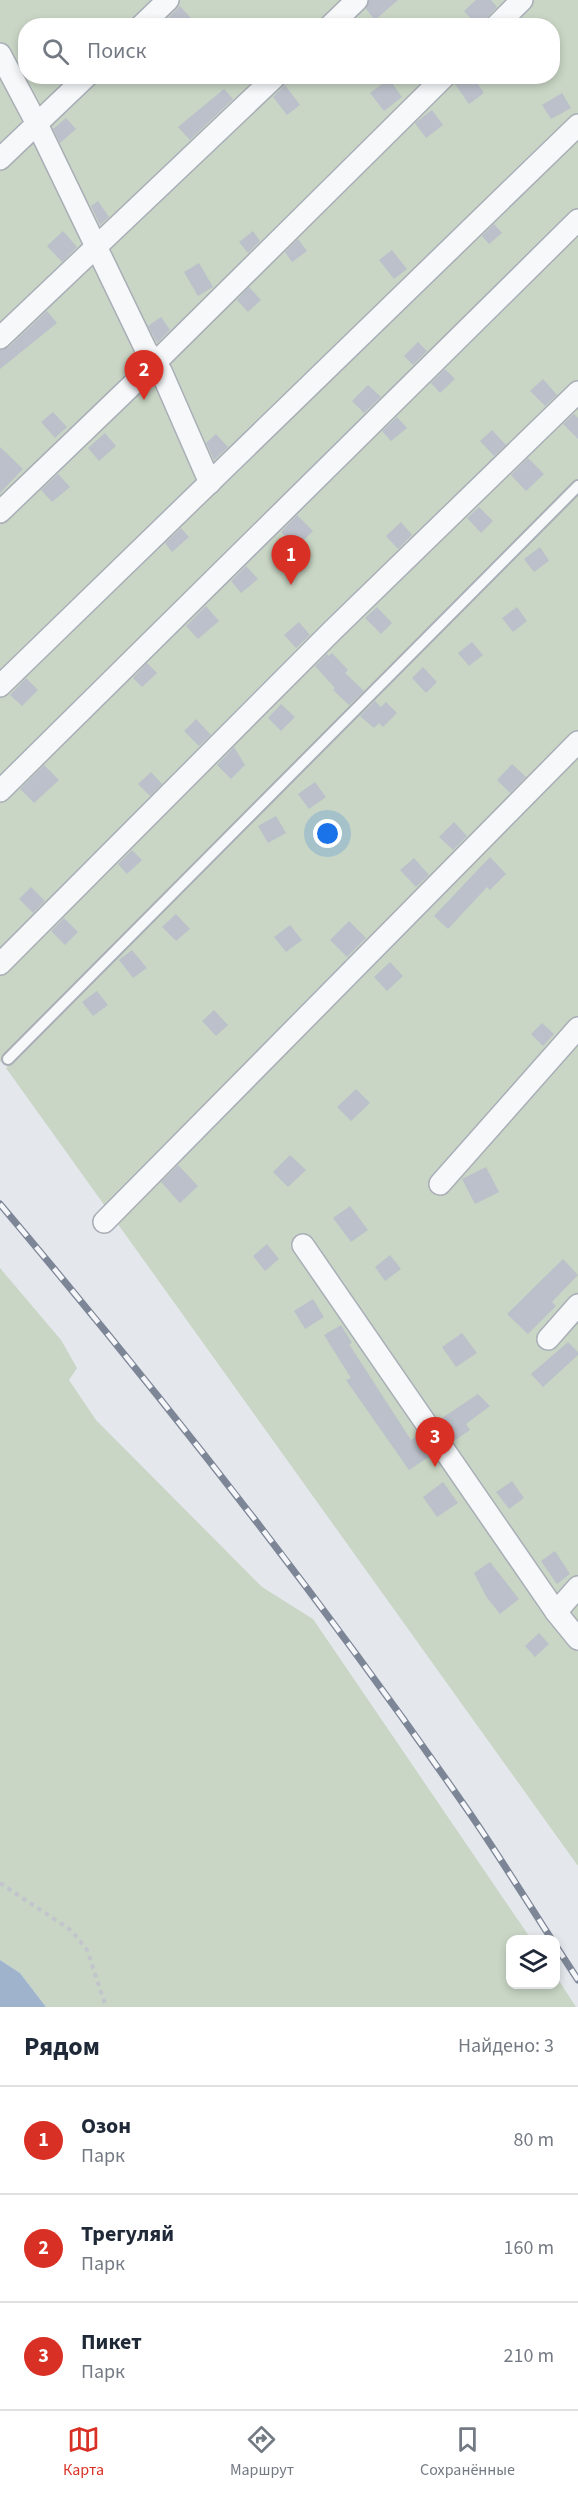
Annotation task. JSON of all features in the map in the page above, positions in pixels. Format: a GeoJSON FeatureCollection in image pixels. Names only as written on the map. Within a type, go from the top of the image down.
{"type":"FeatureCollection","features":[{"type":"Feature","properties":{"kind":"street"},"geometry":{"type":"LineString","coordinates":[[149,18],[168,0]]}},
{"type":"Feature","properties":{"kind":"street"},"geometry":{"type":"LineString","coordinates":[[338,18],[357,0]]}},
{"type":"Feature","properties":{"kind":"street"},"geometry":{"type":"LineString","coordinates":[[504,18],[522,0]]}},
{"type":"Feature","properties":{"kind":"street"},"geometry":{"type":"LineString","coordinates":[[0,54],[37,124],[146,350],[155,363],[210,483]]}},
{"type":"Feature","properties":{"kind":"street"},"geometry":{"type":"LineString","coordinates":[[0,159],[79,84]]}},
{"type":"Feature","properties":{"kind":"street"},"geometry":{"type":"LineString","coordinates":[[0,338],[268,84]]}},
{"type":"Feature","properties":{"kind":"street"},"geometry":{"type":"LineString","coordinates":[[0,512],[155,363],[437,84]]}},
{"type":"Feature","properties":{"kind":"street"},"geometry":{"type":"LineString","coordinates":[[0,686],[578,125]]}},
{"type":"Feature","properties":{"kind":"street"},"geometry":{"type":"LineString","coordinates":[[0,791],[578,220]]}},
{"type":"Feature","properties":{"kind":"street"},"geometry":{"type":"LineString","coordinates":[[0,964],[333,630],[578,392]]}},
{"type":"Feature","properties":{"kind":"street"},"geometry":{"type":"LineString","coordinates":[[104,1222],[578,742]]}},
{"type":"Feature","properties":{"kind":"street"},"geometry":{"type":"LineString","coordinates":[[440,1184],[578,1028]]}},
{"type":"Feature","properties":{"kind":"street"},"geometry":{"type":"LineString","coordinates":[[303,1245],[556,1612],[578,1639]]}},
{"type":"Feature","properties":{"kind":"street"},"geometry":{"type":"LineString","coordinates":[[548,1339],[578,1305]]}},
{"type":"Feature","properties":{"kind":"street"},"geometry":{"type":"LineString","coordinates":[[556,1612],[578,1587]]}},
{"type":"Feature","properties":{"kind":"lane"},"geometry":{"type":"LineString","coordinates":[[8,1059],[578,486]]}},
{"type":"Feature","properties":{"kind":"path"},"geometry":{"type":"LineString","coordinates":[[0,1883],[72,1931],[87,1950],[106,2007]]}},
{"type":"Feature","properties":{"kind":"green space"},"geometry":{"type":"Polygon","coordinates":[[[0,0],[578,0],[578,117],[0,682],[0,0]]]}},
{"type":"Feature","properties":{"kind":"green space"},"geometry":{"type":"Polygon","coordinates":[[[578,128],[578,481],[0,1062],[0,690],[578,128]]]}},
{"type":"Feature","properties":{"kind":"green space"},"geometry":{"type":"Polygon","coordinates":[[[578,492],[578,1866],[6,1068],[578,492]]]}},
{"type":"Feature","properties":{"kind":"green space"},"geometry":{"type":"Polygon","coordinates":[[[0,1268],[61,1340],[77,1368],[69,1380],[96,1420],[262,1587],[313,1619],[528,1935],[506,1935],[506,1989],[560,1989],[560,1982],[576,2007],[46,2007],[20,1973],[0,1960],[0,1268]]]}},
{"type":"Feature","properties":{"kind":"water"},"geometry":{"type":"Polygon","coordinates":[[[0,1960],[20,1973],[46,2007],[0,2007],[0,1960]]]}},
{"type":"Feature","properties":{"kind":"building"},"geometry":{"type":"Polygon","coordinates":[[[369,0],[398,0],[377,18],[373,18],[366,9],[369,0]]]}},
{"type":"Feature","properties":{"kind":"building"},"geometry":{"type":"Polygon","coordinates":[[[476,0],[491,0],[497,7],[487,18],[471,18],[464,11],[476,0]]]}},
{"type":"Feature","properties":{"kind":"building"},"geometry":{"type":"Polygon","coordinates":[[[180,6],[191,18],[168,18],[180,6]]]}},
{"type":"Feature","properties":{"kind":"building"},"geometry":{"type":"Polygon","coordinates":[[[382,84],[393,84],[402,97],[384,111],[370,93],[382,84]]]}},
{"type":"Feature","properties":{"kind":"building"},"geometry":{"type":"Polygon","coordinates":[[[455,84],[478,84],[484,93],[469,104],[455,84]]]}},
{"type":"Feature","properties":{"kind":"building"},"geometry":{"type":"Polygon","coordinates":[[[285,85],[300,105],[287,115],[273,97],[285,85]]]}},
{"type":"Feature","properties":{"kind":"building"},"geometry":{"type":"Polygon","coordinates":[[[224,89],[233,99],[190,140],[178,127],[224,89]]]}},
{"type":"Feature","properties":{"kind":"building"},"geometry":{"type":"Polygon","coordinates":[[[562,93],[571,108],[551,119],[542,105],[562,93]]]}},
{"type":"Feature","properties":{"kind":"building"},"geometry":{"type":"Polygon","coordinates":[[[432,110],[443,125],[426,138],[415,123],[432,110]]]}},
{"type":"Feature","properties":{"kind":"building"},"geometry":{"type":"Polygon","coordinates":[[[66,118],[76,129],[60,143],[53,129],[66,118]]]}},
{"type":"Feature","properties":{"kind":"building"},"geometry":{"type":"Polygon","coordinates":[[[98,201],[109,217],[100,225],[91,206],[98,201]]]}},
{"type":"Feature","properties":{"kind":"building"},"geometry":{"type":"Polygon","coordinates":[[[494,224],[502,233],[489,244],[482,236],[494,224]]]}},
{"type":"Feature","properties":{"kind":"building"},"geometry":{"type":"Polygon","coordinates":[[[63,231],[77,247],[62,262],[47,246],[63,231]]]}},
{"type":"Feature","properties":{"kind":"building"},"geometry":{"type":"Polygon","coordinates":[[[253,231],[260,241],[248,253],[239,242],[253,231]]]}},
{"type":"Feature","properties":{"kind":"building"},"geometry":{"type":"Polygon","coordinates":[[[298,239],[307,251],[292,262],[285,252],[298,239]]]}},
{"type":"Feature","properties":{"kind":"building"},"geometry":{"type":"Polygon","coordinates":[[[392,250],[407,269],[394,279],[379,260],[392,250]]]}},
{"type":"Feature","properties":{"kind":"building"},"geometry":{"type":"Polygon","coordinates":[[[199,263],[213,287],[198,296],[184,272],[199,263]]]}},
{"type":"Feature","properties":{"kind":"building"},"geometry":{"type":"Polygon","coordinates":[[[249,287],[261,300],[248,312],[237,300],[249,287]]]}},
{"type":"Feature","properties":{"kind":"building"},"geometry":{"type":"Polygon","coordinates":[[[47,311],[57,323],[0,369],[0,350],[9,347],[47,311]]]}},
{"type":"Feature","properties":{"kind":"building"},"geometry":{"type":"Polygon","coordinates":[[[161,317],[170,330],[157,343],[148,326],[161,317]]]}},
{"type":"Feature","properties":{"kind":"building"},"geometry":{"type":"Polygon","coordinates":[[[418,342],[427,351],[413,365],[404,356],[418,342]]]}},
{"type":"Feature","properties":{"kind":"building"},"geometry":{"type":"Polygon","coordinates":[[[445,369],[455,379],[440,393],[431,383],[445,369]]]}},
{"type":"Feature","properties":{"kind":"building"},"geometry":{"type":"Polygon","coordinates":[[[543,379],[557,395],[545,406],[530,391],[543,379]]]}},
{"type":"Feature","properties":{"kind":"building"},"geometry":{"type":"Polygon","coordinates":[[[368,385],[381,397],[364,413],[352,401],[368,385]]]}},
{"type":"Feature","properties":{"kind":"building"},"geometry":{"type":"Polygon","coordinates":[[[53,412],[67,427],[55,438],[41,422],[53,412]]]}},
{"type":"Feature","properties":{"kind":"building"},"geometry":{"type":"Polygon","coordinates":[[[574,414],[578,418],[578,439],[563,424],[574,414]]]}},
{"type":"Feature","properties":{"kind":"building"},"geometry":{"type":"Polygon","coordinates":[[[397,417],[407,428],[391,441],[382,431],[397,417]]]}},
{"type":"Feature","properties":{"kind":"building"},"geometry":{"type":"Polygon","coordinates":[[[492,430],[506,445],[494,456],[480,441],[492,430]]]}},
{"type":"Feature","properties":{"kind":"building"},"geometry":{"type":"Polygon","coordinates":[[[105,433],[116,446],[99,461],[88,448],[105,433]]]}},
{"type":"Feature","properties":{"kind":"building"},"geometry":{"type":"Polygon","coordinates":[[[216,434],[228,447],[214,460],[206,443],[216,434]]]}},
{"type":"Feature","properties":{"kind":"building"},"geometry":{"type":"Polygon","coordinates":[[[0,447],[23,469],[0,493],[0,447]]]}},
{"type":"Feature","properties":{"kind":"building"},"geometry":{"type":"Polygon","coordinates":[[[528,458],[544,474],[526,491],[511,475],[528,458]]]}},
{"type":"Feature","properties":{"kind":"building"},"geometry":{"type":"Polygon","coordinates":[[[58,474],[70,487],[52,502],[41,490],[58,474]]]}},
{"type":"Feature","properties":{"kind":"building"},"geometry":{"type":"Polygon","coordinates":[[[479,507],[493,521],[481,533],[467,518],[479,507]]]}},
{"type":"Feature","properties":{"kind":"building"},"geometry":{"type":"Polygon","coordinates":[[[297,515],[313,531],[296,548],[281,532],[297,515]]]}},
{"type":"Feature","properties":{"kind":"building"},"geometry":{"type":"Polygon","coordinates":[[[401,522],[412,535],[398,549],[386,536],[401,522]]]}},
{"type":"Feature","properties":{"kind":"building"},"geometry":{"type":"Polygon","coordinates":[[[181,528],[189,537],[172,552],[165,543],[181,528]]]}},
{"type":"Feature","properties":{"kind":"building"},"geometry":{"type":"Polygon","coordinates":[[[540,547],[549,561],[534,572],[524,559],[540,547]]]}},
{"type":"Feature","properties":{"kind":"building"},"geometry":{"type":"Polygon","coordinates":[[[246,566],[258,579],[241,593],[231,581],[246,566]]]}},
{"type":"Feature","properties":{"kind":"building"},"geometry":{"type":"Polygon","coordinates":[[[206,606],[219,621],[198,639],[186,626],[206,606]]]}},
{"type":"Feature","properties":{"kind":"building"},"geometry":{"type":"Polygon","coordinates":[[[377,607],[392,623],[381,634],[365,618],[377,607]]]}},
{"type":"Feature","properties":{"kind":"building"},"geometry":{"type":"Polygon","coordinates":[[[517,607],[527,621],[513,632],[502,618],[517,607]]]}},
{"type":"Feature","properties":{"kind":"building"},"geometry":{"type":"Polygon","coordinates":[[[299,622],[310,635],[296,648],[284,635],[299,622]]]}},
{"type":"Feature","properties":{"kind":"building"},"geometry":{"type":"Polygon","coordinates":[[[472,642],[483,655],[469,666],[458,653],[472,642]]]}},
{"type":"Feature","properties":{"kind":"building"},"geometry":{"type":"Polygon","coordinates":[[[332,653],[348,670],[345,673],[364,691],[349,705],[333,690],[335,688],[315,666],[327,654],[329,656],[332,653]]]}},
{"type":"Feature","properties":{"kind":"building"},"geometry":{"type":"Polygon","coordinates":[[[147,663],[157,673],[142,687],[133,678],[147,663]]]}},
{"type":"Feature","properties":{"kind":"building"},"geometry":{"type":"Polygon","coordinates":[[[423,667],[437,682],[426,693],[412,678],[423,667]]]}},
{"type":"Feature","properties":{"kind":"building"},"geometry":{"type":"Polygon","coordinates":[[[26,678],[38,690],[22,706],[10,695],[26,678]]]}},
{"type":"Feature","properties":{"kind":"building"},"geometry":{"type":"Polygon","coordinates":[[[375,701],[381,707],[386,702],[397,713],[383,727],[379,723],[374,728],[360,716],[375,701]]]}},
{"type":"Feature","properties":{"kind":"building"},"geometry":{"type":"Polygon","coordinates":[[[281,704],[295,717],[281,731],[268,718],[281,704]]]}},
{"type":"Feature","properties":{"kind":"building"},"geometry":{"type":"Polygon","coordinates":[[[196,719],[211,735],[199,746],[184,731],[196,719]]]}},
{"type":"Feature","properties":{"kind":"building"},"geometry":{"type":"Polygon","coordinates":[[[234,747],[245,765],[231,779],[217,765],[234,747]]]}},
{"type":"Feature","properties":{"kind":"building"},"geometry":{"type":"Polygon","coordinates":[[[512,764],[526,777],[510,793],[497,780],[512,764]]]}},
{"type":"Feature","properties":{"kind":"building"},"geometry":{"type":"Polygon","coordinates":[[[44,765],[59,780],[34,803],[20,789],[44,765]]]}},
{"type":"Feature","properties":{"kind":"building"},"geometry":{"type":"Polygon","coordinates":[[[151,772],[162,784],[150,796],[138,784],[151,772]]]}},
{"type":"Feature","properties":{"kind":"building"},"geometry":{"type":"Polygon","coordinates":[[[315,782],[326,797],[309,809],[298,794],[315,782]]]}},
{"type":"Feature","properties":{"kind":"building"},"geometry":{"type":"Polygon","coordinates":[[[276,816],[286,833],[268,843],[258,826],[276,816]]]}},
{"type":"Feature","properties":{"kind":"building"},"geometry":{"type":"Polygon","coordinates":[[[454,822],[467,836],[453,850],[439,837],[454,822]]]}},
{"type":"Feature","properties":{"kind":"building"},"geometry":{"type":"Polygon","coordinates":[[[132,850],[142,860],[127,874],[118,864],[132,850]]]}},
{"type":"Feature","properties":{"kind":"building"},"geometry":{"type":"Polygon","coordinates":[[[490,857],[506,874],[490,890],[487,887],[448,929],[434,916],[490,857]]]}},
{"type":"Feature","properties":{"kind":"building"},"geometry":{"type":"Polygon","coordinates":[[[414,858],[429,875],[416,887],[400,870],[414,858]]]}},
{"type":"Feature","properties":{"kind":"building"},"geometry":{"type":"Polygon","coordinates":[[[31,887],[45,901],[33,913],[19,899],[31,887]]]}},
{"type":"Feature","properties":{"kind":"building"},"geometry":{"type":"Polygon","coordinates":[[[176,914],[190,929],[176,941],[162,927],[176,914]]]}},
{"type":"Feature","properties":{"kind":"building"},"geometry":{"type":"Polygon","coordinates":[[[64,918],[78,932],[65,945],[51,931],[64,918]]]}},
{"type":"Feature","properties":{"kind":"building"},"geometry":{"type":"Polygon","coordinates":[[[349,921],[366,938],[347,957],[330,940],[349,921]]]}},
{"type":"Feature","properties":{"kind":"building"},"geometry":{"type":"Polygon","coordinates":[[[290,925],[302,940],[286,952],[274,937],[290,925]]]}},
{"type":"Feature","properties":{"kind":"building"},"geometry":{"type":"Polygon","coordinates":[[[132,950],[147,968],[133,978],[119,960],[132,950]]]}},
{"type":"Feature","properties":{"kind":"building"},"geometry":{"type":"Polygon","coordinates":[[[390,962],[403,976],[387,991],[374,977],[390,962]]]}},
{"type":"Feature","properties":{"kind":"building"},"geometry":{"type":"Polygon","coordinates":[[[97,991],[108,1005],[93,1016],[82,1002],[97,991]]]}},
{"type":"Feature","properties":{"kind":"building"},"geometry":{"type":"Polygon","coordinates":[[[214,1010],[228,1025],[216,1036],[202,1021],[214,1010]]]}},
{"type":"Feature","properties":{"kind":"building"},"geometry":{"type":"Polygon","coordinates":[[[542,1023],[554,1034],[543,1046],[531,1034],[542,1023]]]}},
{"type":"Feature","properties":{"kind":"building"},"geometry":{"type":"Polygon","coordinates":[[[356,1089],[370,1103],[351,1121],[337,1107],[356,1089]]]}},
{"type":"Feature","properties":{"kind":"building"},"geometry":{"type":"Polygon","coordinates":[[[290,1155],[306,1170],[288,1187],[273,1172],[290,1155]]]}},
{"type":"Feature","properties":{"kind":"building"},"geometry":{"type":"Polygon","coordinates":[[[178,1165],[198,1186],[180,1203],[161,1182],[178,1165]]]}},
{"type":"Feature","properties":{"kind":"building"},"geometry":{"type":"Polygon","coordinates":[[[486,1167],[499,1192],[475,1204],[462,1179],[486,1167]]]}},
{"type":"Feature","properties":{"kind":"building"},"geometry":{"type":"Polygon","coordinates":[[[350,1206],[368,1230],[351,1242],[333,1218],[350,1206]]]}},
{"type":"Feature","properties":{"kind":"building"},"geometry":{"type":"Polygon","coordinates":[[[267,1244],[279,1259],[265,1271],[253,1256],[267,1244]]]}},
{"type":"Feature","properties":{"kind":"building"},"geometry":{"type":"Polygon","coordinates":[[[390,1255],[401,1269],[385,1281],[375,1267],[390,1255]]]}},
{"type":"Feature","properties":{"kind":"building"},"geometry":{"type":"Polygon","coordinates":[[[563,1259],[578,1275],[552,1302],[556,1306],[528,1334],[507,1314],[563,1259]]]}},
{"type":"Feature","properties":{"kind":"building"},"geometry":{"type":"Polygon","coordinates":[[[313,1299],[324,1317],[305,1329],[294,1311],[313,1299]]]}},
{"type":"Feature","properties":{"kind":"building"},"geometry":{"type":"Polygon","coordinates":[[[341,1325],[352,1343],[349,1344],[411,1440],[419,1435],[432,1455],[409,1470],[346,1380],[351,1378],[324,1335],[341,1325]]]}},
{"type":"Feature","properties":{"kind":"building"},"geometry":{"type":"Polygon","coordinates":[[[462,1333],[477,1353],[456,1367],[442,1347],[462,1333]]]}},
{"type":"Feature","properties":{"kind":"building"},"geometry":{"type":"Polygon","coordinates":[[[568,1342],[578,1352],[578,1355],[543,1387],[531,1374],[568,1342]]]}},
{"type":"Feature","properties":{"kind":"building"},"geometry":{"type":"Polygon","coordinates":[[[478,1394],[490,1406],[466,1424],[470,1430],[454,1441],[439,1420],[478,1394]]]}},
{"type":"Feature","properties":{"kind":"building"},"geometry":{"type":"Polygon","coordinates":[[[512,1481],[524,1498],[509,1509],[496,1492],[512,1481]]]}},
{"type":"Feature","properties":{"kind":"building"},"geometry":{"type":"Polygon","coordinates":[[[443,1482],[458,1503],[437,1517],[423,1497],[443,1482]]]}},
{"type":"Feature","properties":{"kind":"building"},"geometry":{"type":"Polygon","coordinates":[[[555,1551],[570,1574],[557,1584],[541,1561],[555,1551]]]}},
{"type":"Feature","properties":{"kind":"building"},"geometry":{"type":"Polygon","coordinates":[[[490,1562],[519,1599],[500,1614],[487,1598],[474,1573],[490,1562]]]}},
{"type":"Feature","properties":{"kind":"building"},"geometry":{"type":"Polygon","coordinates":[[[539,1633],[549,1644],[535,1657],[525,1646],[539,1633]]]}},
{"type":"Feature","properties":{"kind":"railway"},"geometry":{"type":"LineString","coordinates":[[0,1204],[123,1353],[302,1581],[416,1736],[502,1861],[549,1935]]}},
{"type":"Feature","properties":{"kind":"railway"},"geometry":{"type":"LineString","coordinates":[[560,1952],[578,1980]]}},
{"type":"Feature","properties":{"kind":"place","name":"Трегуляй"},"geometry":{"type":"Point","coordinates":[144,400]}},
{"type":"Feature","properties":{"kind":"place","name":"Озон"},"geometry":{"type":"Point","coordinates":[291,585]}},
{"type":"Feature","properties":{"kind":"place","name":"Пикет"},"geometry":{"type":"Point","coordinates":[435,1467]}}]}
